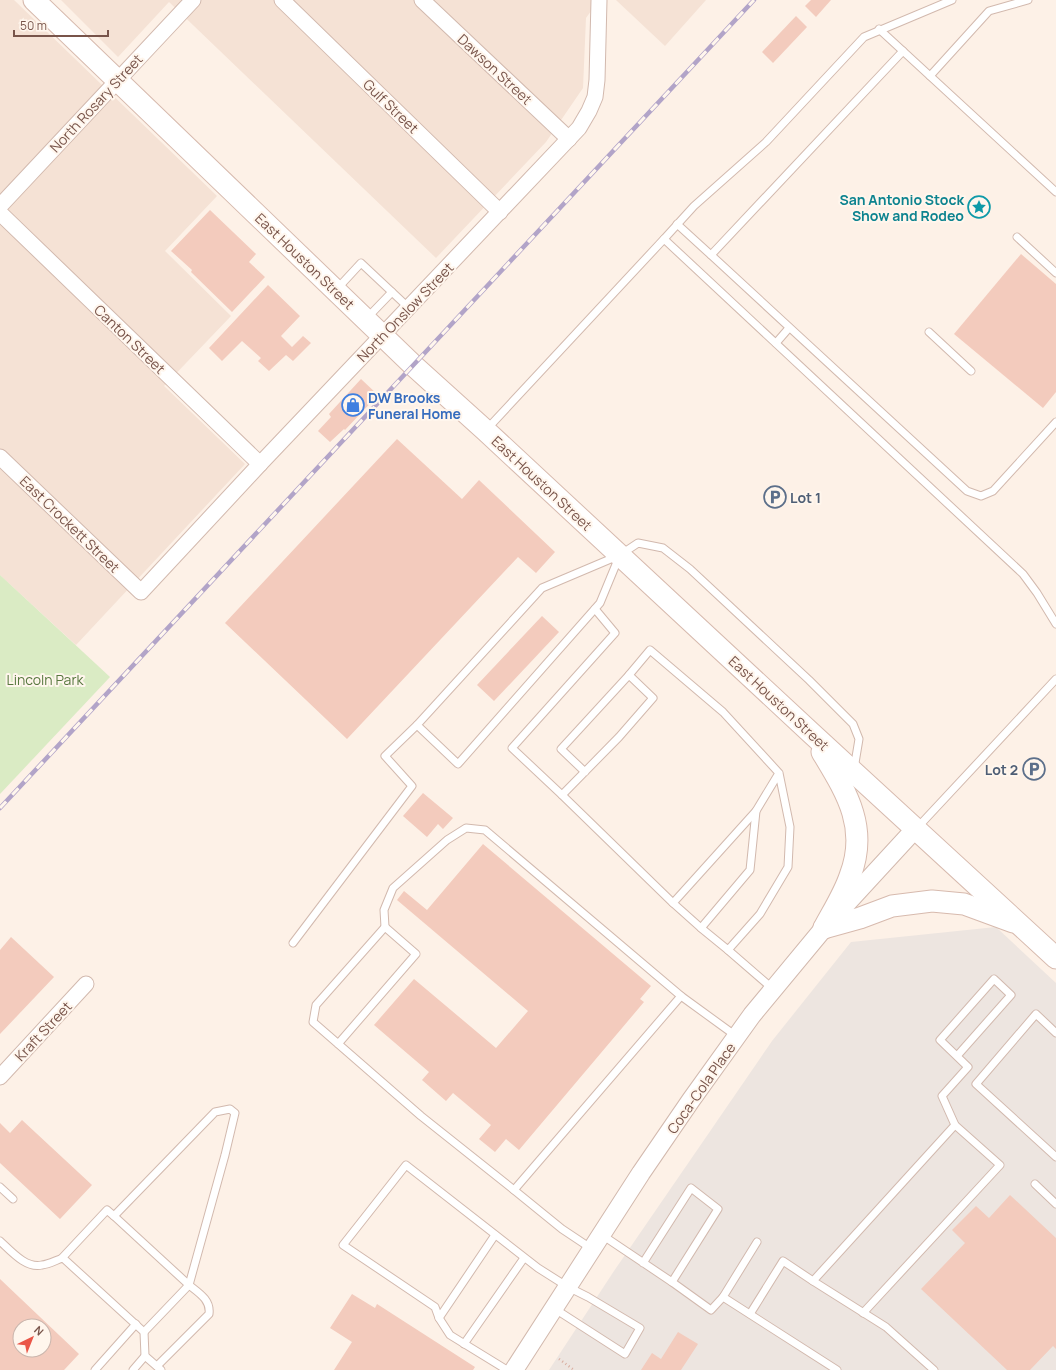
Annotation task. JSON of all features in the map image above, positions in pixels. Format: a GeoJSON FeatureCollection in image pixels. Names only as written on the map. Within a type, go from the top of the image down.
{"type":"FeatureCollection","features":[{"type":"Feature","properties":{"kind":"main road","name":"East Houston Street"},"geometry":{"type":"LineString","coordinates":[[34,0],[420,372],[486,431],[1056,958]]}},
{"type":"Feature","properties":{"kind":"main road"},"geometry":{"type":"LineString","coordinates":[[810,732],[843,786],[854,815],[858,846],[851,875],[824,928]]}},
{"type":"Feature","properties":{"kind":"main road"},"geometry":{"type":"LineString","coordinates":[[824,928],[860,918],[892,906],[932,901],[964,904],[1021,925]]}},
{"type":"Feature","properties":{"kind":"street","name":"North Rosary Street"},"geometry":{"type":"LineString","coordinates":[[0,206],[193,0]]}},
{"type":"Feature","properties":{"kind":"street","name":"Gulf Street"},"geometry":{"type":"LineString","coordinates":[[282,0],[500,212]]}},
{"type":"Feature","properties":{"kind":"street","name":"Dawson Street"},"geometry":{"type":"LineString","coordinates":[[422,0],[569,139]]}},
{"type":"Feature","properties":{"kind":"street","name":"North Onslow Street"},"geometry":{"type":"LineString","coordinates":[[141,592],[260,464],[579,128],[589,111],[594,97],[597,80],[599,0]]}},
{"type":"Feature","properties":{"kind":"street","name":"Canton Street"},"geometry":{"type":"LineString","coordinates":[[0,213],[260,464]]}},
{"type":"Feature","properties":{"kind":"street","name":"East Crockett Street"},"geometry":{"type":"LineString","coordinates":[[0,457],[141,592]]}},
{"type":"Feature","properties":{"kind":"street","name":"Coca-Cola Place"},"geometry":{"type":"LineString","coordinates":[[514,1370],[642,1173],[691,1100],[752,1015],[824,928],[916,828]]}},
{"type":"Feature","properties":{"kind":"street","name":"Kraft Street"},"geometry":{"type":"LineString","coordinates":[[0,1077],[86,984]]}},
{"type":"Feature","properties":{"kind":"lane"},"geometry":{"type":"LineString","coordinates":[[486,431],[694,206],[766,142],[864,37],[952,0]]}},
{"type":"Feature","properties":{"kind":"lane"},"geometry":{"type":"LineString","coordinates":[[930,76],[989,11],[1028,0]]}},
{"type":"Feature","properties":{"kind":"lane"},"geometry":{"type":"LineString","coordinates":[[880,29],[1056,192]]}},
{"type":"Feature","properties":{"kind":"lane"},"geometry":{"type":"LineString","coordinates":[[711,255],[903,51]]}},
{"type":"Feature","properties":{"kind":"lane"},"geometry":{"type":"LineString","coordinates":[[677,224],[967,492],[981,496],[993,491],[1056,422]]}},
{"type":"Feature","properties":{"kind":"lane"},"geometry":{"type":"LineString","coordinates":[[1017,237],[1056,273]]}},
{"type":"Feature","properties":{"kind":"lane"},"geometry":{"type":"LineString","coordinates":[[664,239],[1023,574],[1037,593],[1056,624]]}},
{"type":"Feature","properties":{"kind":"lane"},"geometry":{"type":"LineString","coordinates":[[335,291],[361,263],[409,308]]}},
{"type":"Feature","properties":{"kind":"lane"},"geometry":{"type":"LineString","coordinates":[[365,320],[392,292]]}},
{"type":"Feature","properties":{"kind":"lane"},"geometry":{"type":"LineString","coordinates":[[776,344],[789,328]]}},
{"type":"Feature","properties":{"kind":"lane"},"geometry":{"type":"LineString","coordinates":[[929,332],[971,371]]}},
{"type":"Feature","properties":{"kind":"lane"},"geometry":{"type":"LineString","coordinates":[[293,943],[412,786],[385,756],[417,725],[542,588],[620,555],[638,544],[663,548],[690,569],[809,680],[853,724],[859,738],[853,771]]}},
{"type":"Feature","properties":{"kind":"lane"},"geometry":{"type":"LineString","coordinates":[[417,725],[458,764],[600,603],[620,555]]}},
{"type":"Feature","properties":{"kind":"lane"},"geometry":{"type":"LineString","coordinates":[[595,609],[615,633],[512,748],[673,903],[773,989]]}},
{"type":"Feature","properties":{"kind":"lane"},"geometry":{"type":"LineString","coordinates":[[585,772],[561,749],[650,650],[723,712],[779,773],[790,827],[788,867],[760,914],[728,950]]}},
{"type":"Feature","properties":{"kind":"lane"},"geometry":{"type":"LineString","coordinates":[[562,795],[620,737],[653,698],[629,675]]}},
{"type":"Feature","properties":{"kind":"lane"},"geometry":{"type":"LineString","coordinates":[[916,828],[1056,679]]}},
{"type":"Feature","properties":{"kind":"lane"},"geometry":{"type":"LineString","coordinates":[[673,903],[756,811],[779,773]]}},
{"type":"Feature","properties":{"kind":"lane"},"geometry":{"type":"LineString","coordinates":[[701,928],[750,870],[756,811]]}},
{"type":"Feature","properties":{"kind":"lane"},"geometry":{"type":"LineString","coordinates":[[737,1037],[681,996],[485,830],[466,828],[447,840],[394,888],[384,910],[384,927],[316,1005],[312,1022],[422,1116],[562,1229],[597,1242],[643,1263],[711,1310],[723,1297],[757,1242]]}},
{"type":"Feature","properties":{"kind":"lane"},"geometry":{"type":"LineString","coordinates":[[338,1044],[416,954],[384,927]]}},
{"type":"Feature","properties":{"kind":"lane"},"geometry":{"type":"LineString","coordinates":[[863,1313],[1000,1165],[955,1124],[942,1096],[968,1067],[940,1040],[994,979],[1011,995],[957,1056]]}},
{"type":"Feature","properties":{"kind":"lane"},"geometry":{"type":"LineString","coordinates":[[514,1190],[681,996]]}},
{"type":"Feature","properties":{"kind":"lane"},"geometry":{"type":"LineString","coordinates":[[1056,1033],[1036,1014],[976,1084],[1056,1157]]}},
{"type":"Feature","properties":{"kind":"lane"},"geometry":{"type":"LineString","coordinates":[[114,1216],[215,1112],[230,1109],[236,1113],[189,1285],[144,1332]]}},
{"type":"Feature","properties":{"kind":"lane"},"geometry":{"type":"LineString","coordinates":[[813,1280],[955,1124]]}},
{"type":"Feature","properties":{"kind":"lane"},"geometry":{"type":"LineString","coordinates":[[508,1370],[450,1335],[439,1318],[435,1307],[343,1244],[406,1165],[538,1268],[640,1328],[625,1354],[554,1308]]}},
{"type":"Feature","properties":{"kind":"lane"},"geometry":{"type":"LineString","coordinates":[[1035,1184],[1056,1204]]}},
{"type":"Feature","properties":{"kind":"lane"},"geometry":{"type":"LineString","coordinates":[[0,1187],[12,1199]]}},
{"type":"Feature","properties":{"kind":"lane"},"geometry":{"type":"LineString","coordinates":[[643,1263],[692,1188],[718,1209],[672,1282]]}},
{"type":"Feature","properties":{"kind":"lane"},"geometry":{"type":"LineString","coordinates":[[0,1242],[19,1258],[35,1265],[42,1266],[62,1258],[107,1210],[207,1300],[209,1304],[208,1317],[159,1368],[145,1356]]}},
{"type":"Feature","properties":{"kind":"lane"},"geometry":{"type":"LineString","coordinates":[[439,1318],[495,1235]]}},
{"type":"Feature","properties":{"kind":"lane"},"geometry":{"type":"LineString","coordinates":[[62,1258],[144,1332],[145,1356],[133,1370]]}},
{"type":"Feature","properties":{"kind":"lane"},"geometry":{"type":"LineString","coordinates":[[464,1344],[524,1258]]}},
{"type":"Feature","properties":{"kind":"lane"},"geometry":{"type":"LineString","coordinates":[[750,1314],[783,1261],[886,1327],[934,1370]]}},
{"type":"Feature","properties":{"kind":"lane"},"geometry":{"type":"LineString","coordinates":[[723,1297],[837,1370]]}},
{"type":"Feature","properties":{"kind":"lane"},"geometry":{"type":"LineString","coordinates":[[95,1370],[136,1324]]}},
{"type":"Feature","properties":{"kind":"path"},"geometry":{"type":"LineString","coordinates":[[559,1359],[574,1370]]}},
{"type":"Feature","properties":{"kind":"shaded area"},"geometry":{"type":"Polygon","coordinates":[[[0,0],[14,0],[217,196],[165,251],[231,316],[164,386],[245,464],[76,645],[0,575],[0,0]]]}},
{"type":"Feature","properties":{"kind":"shaded area"},"geometry":{"type":"Polygon","coordinates":[[[61,0],[599,0],[586,18],[583,88],[546,142],[436,258],[169,2],[118,57],[61,0]]]}},
{"type":"Feature","properties":{"kind":"shaded area"},"geometry":{"type":"Polygon","coordinates":[[[616,0],[706,0],[665,46],[616,0]]]}},
{"type":"Feature","properties":{"kind":"shaded area"},"geometry":{"type":"Polygon","coordinates":[[[996,927],[1056,983],[1056,1370],[549,1370],[614,1271],[772,1041],[851,942],[996,927]]]}},
{"type":"Feature","properties":{"kind":"green space","name":"Lincoln Park"},"geometry":{"type":"Polygon","coordinates":[[[0,575],[110,677],[0,794],[0,575]]]}},
{"type":"Feature","properties":{"kind":"building"},"geometry":{"type":"Polygon","coordinates":[[[811,0],[831,0],[816,17],[805,6],[811,0]]]}},
{"type":"Feature","properties":{"kind":"building"},"geometry":{"type":"Polygon","coordinates":[[[796,16],[807,27],[773,63],[762,52],[796,16]]]}},
{"type":"Feature","properties":{"kind":"building"},"geometry":{"type":"Polygon","coordinates":[[[210,210],[256,254],[249,262],[265,277],[232,312],[191,272],[192,270],[171,251],[210,210]]]}},
{"type":"Feature","properties":{"kind":"building"},"geometry":{"type":"Polygon","coordinates":[[[1021,254],[1056,284],[1056,392],[1043,408],[954,334],[1021,254]]]}},
{"type":"Feature","properties":{"kind":"building"},"geometry":{"type":"Polygon","coordinates":[[[268,285],[300,316],[281,336],[292,347],[303,336],[311,343],[293,361],[286,355],[269,371],[258,361],[261,358],[242,341],[222,361],[209,348],[268,285]]]}},
{"type":"Feature","properties":{"kind":"building","name":"DW Brooks Funeral Home"},"geometry":{"type":"Polygon","coordinates":[[[361,379],[378,395],[345,430],[344,429],[330,442],[318,431],[331,417],[329,414],[361,379]]]}},
{"type":"Feature","properties":{"kind":"building"},"geometry":{"type":"Polygon","coordinates":[[[397,439],[462,499],[479,480],[555,552],[536,573],[518,557],[347,739],[225,623],[397,439]]]}},
{"type":"Feature","properties":{"kind":"building"},"geometry":{"type":"Polygon","coordinates":[[[542,616],[559,632],[494,701],[477,685],[542,616]]]}},
{"type":"Feature","properties":{"kind":"building"},"geometry":{"type":"Polygon","coordinates":[[[423,793],[453,818],[443,829],[438,824],[427,837],[403,816],[423,793]]]}},
{"type":"Feature","properties":{"kind":"building"},"geometry":{"type":"Polygon","coordinates":[[[483,844],[651,986],[640,999],[644,1002],[519,1150],[506,1139],[495,1152],[479,1139],[491,1125],[453,1093],[446,1101],[422,1080],[429,1072],[374,1025],[414,979],[496,1048],[528,1011],[397,900],[404,891],[427,910],[483,844]]]}},
{"type":"Feature","properties":{"kind":"building"},"geometry":{"type":"Polygon","coordinates":[[[11,937],[54,977],[0,1034],[0,950],[11,937]]]}},
{"type":"Feature","properties":{"kind":"building"},"geometry":{"type":"Polygon","coordinates":[[[22,1120],[92,1185],[60,1219],[0,1163],[0,1123],[10,1133],[22,1120]]]}},
{"type":"Feature","properties":{"kind":"building"},"geometry":{"type":"Polygon","coordinates":[[[1010,1195],[1056,1238],[1056,1349],[1053,1346],[1030,1370],[1007,1370],[921,1289],[965,1243],[952,1230],[976,1206],[989,1218],[1010,1195]]]}},
{"type":"Feature","properties":{"kind":"building"},"geometry":{"type":"Polygon","coordinates":[[[0,1279],[41,1318],[12,1318],[12,1358],[52,1358],[52,1328],[79,1354],[64,1370],[0,1370],[0,1279]]]}},
{"type":"Feature","properties":{"kind":"building"},"geometry":{"type":"Polygon","coordinates":[[[352,1294],[375,1308],[377,1304],[475,1367],[473,1370],[334,1370],[352,1342],[330,1328],[352,1294]]]}},
{"type":"Feature","properties":{"kind":"building"},"geometry":{"type":"Polygon","coordinates":[[[678,1332],[698,1344],[681,1370],[641,1370],[652,1353],[661,1359],[678,1332]]]}},
{"type":"Feature","properties":{"kind":"railway"},"geometry":{"type":"LineString","coordinates":[[0,808],[754,0]]}},
{"type":"Feature","properties":{"kind":"place","name":"San Antonio Stock Show and Rodeo"},"geometry":{"type":"Point","coordinates":[979,207]}},
{"type":"Feature","properties":{"kind":"place","name":"DW Brooks Funeral Home"},"geometry":{"type":"Point","coordinates":[353,405]}},
{"type":"Feature","properties":{"kind":"place","name":"Lot 1"},"geometry":{"type":"Point","coordinates":[775,497]}},
{"type":"Feature","properties":{"kind":"place","name":"Lot 2"},"geometry":{"type":"Point","coordinates":[1034,769]}}]}
